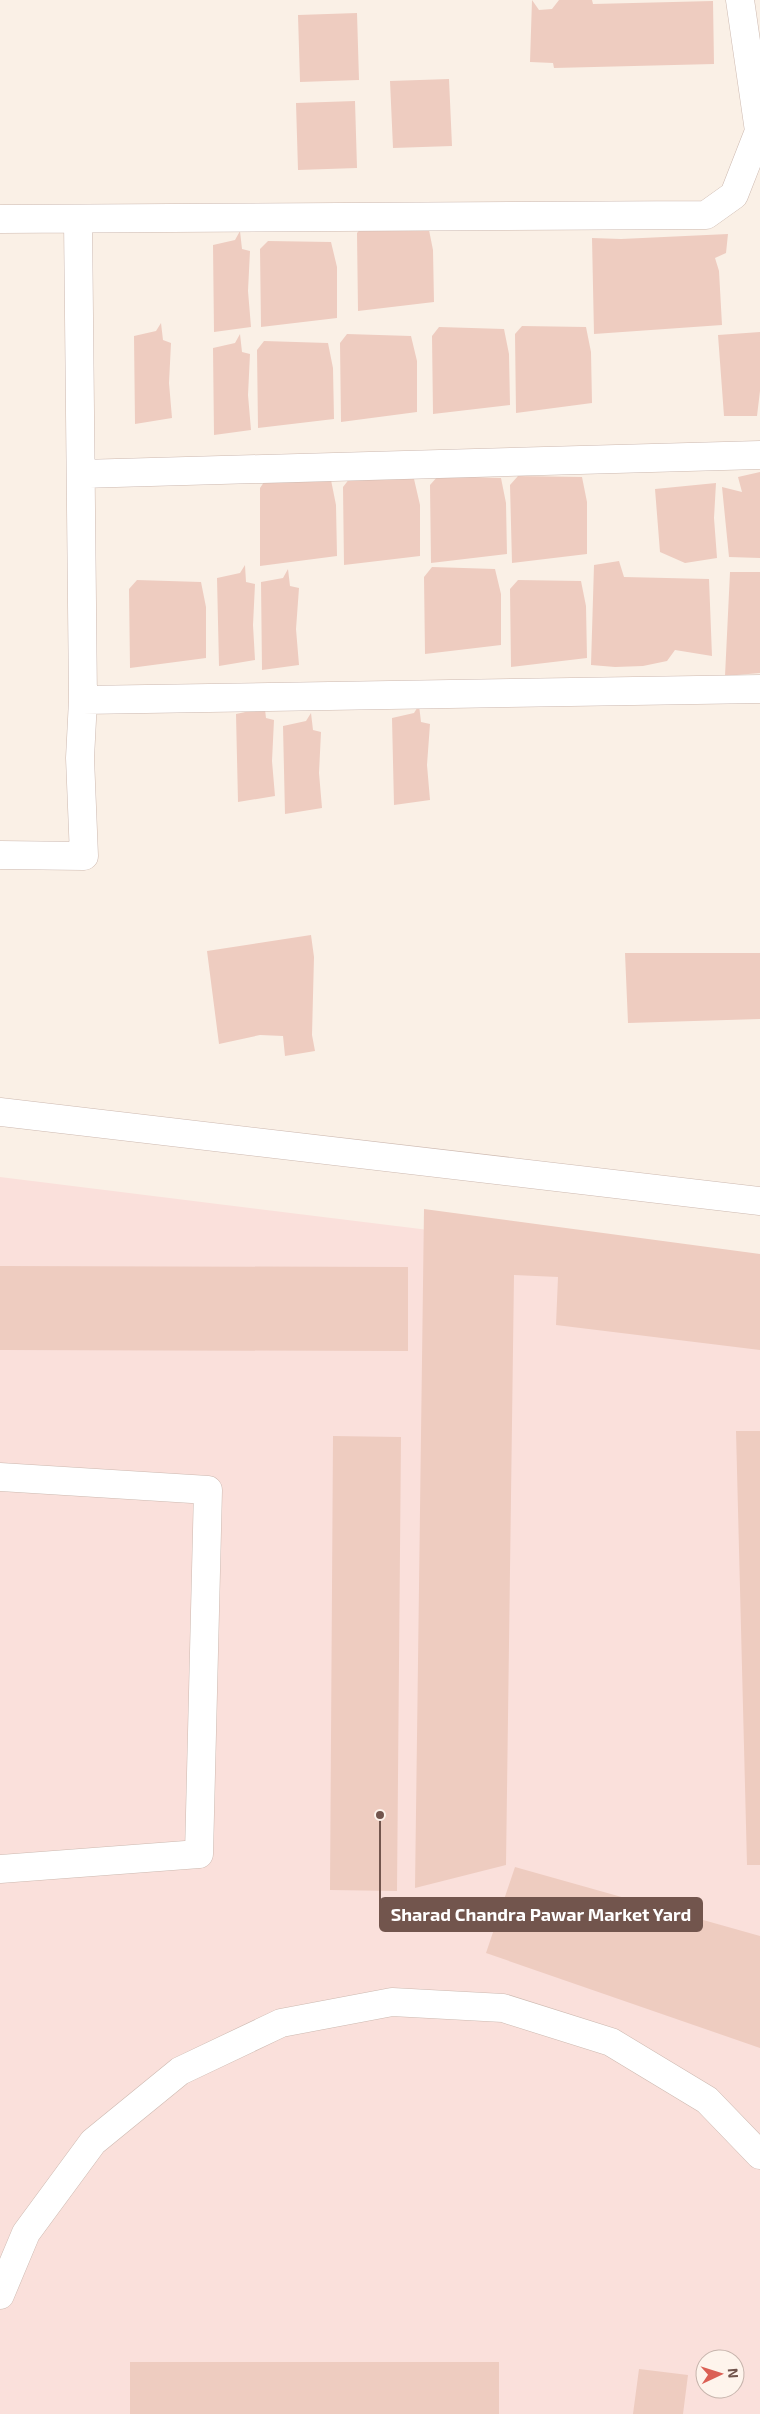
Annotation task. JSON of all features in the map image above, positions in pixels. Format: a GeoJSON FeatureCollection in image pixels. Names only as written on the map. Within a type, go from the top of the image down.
{"type":"FeatureCollection","features":[{"type":"Feature","properties":{"kind":"street"},"geometry":{"type":"LineString","coordinates":[[0,219],[706,215],[734,195],[760,131],[740,0]]}},
{"type":"Feature","properties":{"kind":"street"},"geometry":{"type":"LineString","coordinates":[[0,855],[84,856],[80,758],[83,700],[78,220]]}},
{"type":"Feature","properties":{"kind":"street"},"geometry":{"type":"LineString","coordinates":[[81,474],[760,455]]}},
{"type":"Feature","properties":{"kind":"street"},"geometry":{"type":"LineString","coordinates":[[83,700],[760,689]]}},
{"type":"Feature","properties":{"kind":"street"},"geometry":{"type":"LineString","coordinates":[[0,1112],[760,1201]]}},
{"type":"Feature","properties":{"kind":"street"},"geometry":{"type":"LineString","coordinates":[[0,1478],[208,1490],[199,1854],[0,1869]]}},
{"type":"Feature","properties":{"kind":"street"},"geometry":{"type":"LineString","coordinates":[[0,2295],[26,2233],[93,2142],[180,2071],[281,2023],[392,2002],[503,2008],[610,2042],[707,2100],[760,2155]]}},
{"type":"Feature","properties":{"kind":"shaded area"},"geometry":{"type":"Polygon","coordinates":[[[0,1177],[760,1271],[760,2414],[0,2414],[0,1177]]]}},
{"type":"Feature","properties":{"kind":"building"},"geometry":{"type":"Polygon","coordinates":[[[532,0],[539,10],[552,9],[559,0],[592,0],[593,4],[713,1],[714,64],[554,68],[553,63],[530,62],[532,0]]]}},
{"type":"Feature","properties":{"kind":"building"},"geometry":{"type":"Polygon","coordinates":[[[357,13],[359,80],[300,82],[298,15],[357,13]]]}},
{"type":"Feature","properties":{"kind":"building"},"geometry":{"type":"Polygon","coordinates":[[[449,79],[452,146],[393,148],[390,81],[449,79]]]}},
{"type":"Feature","properties":{"kind":"building"},"geometry":{"type":"Polygon","coordinates":[[[355,101],[357,168],[298,170],[296,103],[355,101]]]}},
{"type":"Feature","properties":{"kind":"building"},"geometry":{"type":"Polygon","coordinates":[[[365,224],[428,225],[433,250],[434,302],[358,311],[357,233],[365,224]]]}},
{"type":"Feature","properties":{"kind":"building"},"geometry":{"type":"Polygon","coordinates":[[[240,231],[242,249],[250,251],[248,291],[251,327],[214,332],[213,245],[235,240],[240,231]]]}},
{"type":"Feature","properties":{"kind":"building"},"geometry":{"type":"Polygon","coordinates":[[[728,234],[726,253],[715,258],[719,271],[722,325],[594,334],[592,238],[621,239],[728,234]]]}},
{"type":"Feature","properties":{"kind":"building"},"geometry":{"type":"Polygon","coordinates":[[[268,241],[331,242],[337,267],[337,318],[261,327],[260,249],[268,241]]]}},
{"type":"Feature","properties":{"kind":"building"},"geometry":{"type":"Polygon","coordinates":[[[161,323],[163,340],[171,343],[169,383],[172,418],[135,424],[134,336],[156,331],[161,323]]]}},
{"type":"Feature","properties":{"kind":"building"},"geometry":{"type":"Polygon","coordinates":[[[522,326],[586,327],[591,352],[592,403],[516,413],[515,334],[522,326]]]}},
{"type":"Feature","properties":{"kind":"building"},"geometry":{"type":"Polygon","coordinates":[[[439,327],[504,329],[509,354],[510,405],[433,414],[432,336],[439,327]]]}},
{"type":"Feature","properties":{"kind":"building"},"geometry":{"type":"Polygon","coordinates":[[[760,332],[760,391],[757,416],[724,416],[718,335],[760,332]]]}},
{"type":"Feature","properties":{"kind":"building"},"geometry":{"type":"Polygon","coordinates":[[[240,334],[242,352],[250,354],[248,395],[251,430],[214,435],[213,348],[235,343],[240,334]]]}},
{"type":"Feature","properties":{"kind":"building"},"geometry":{"type":"Polygon","coordinates":[[[347,334],[411,336],[417,361],[417,412],[341,422],[340,343],[347,334]]]}},
{"type":"Feature","properties":{"kind":"building"},"geometry":{"type":"Polygon","coordinates":[[[264,341],[328,343],[333,368],[334,419],[258,428],[257,350],[264,341]]]}},
{"type":"Feature","properties":{"kind":"building"},"geometry":{"type":"Polygon","coordinates":[[[760,472],[760,558],[729,557],[722,487],[742,492],[738,477],[760,472]]]}},
{"type":"Feature","properties":{"kind":"building"},"geometry":{"type":"Polygon","coordinates":[[[438,476],[501,478],[506,503],[507,554],[431,563],[430,485],[438,476]]]}},
{"type":"Feature","properties":{"kind":"building"},"geometry":{"type":"Polygon","coordinates":[[[518,476],[582,477],[587,502],[587,554],[512,563],[510,485],[518,476]]]}},
{"type":"Feature","properties":{"kind":"building"},"geometry":{"type":"Polygon","coordinates":[[[350,478],[414,479],[420,505],[420,556],[344,565],[343,487],[350,478]]]}},
{"type":"Feature","properties":{"kind":"building"},"geometry":{"type":"Polygon","coordinates":[[[266,479],[331,480],[336,505],[337,556],[260,566],[260,488],[266,479]]]}},
{"type":"Feature","properties":{"kind":"building"},"geometry":{"type":"Polygon","coordinates":[[[716,483],[714,518],[717,558],[685,563],[660,552],[655,489],[716,483]]]}},
{"type":"Feature","properties":{"kind":"building"},"geometry":{"type":"Polygon","coordinates":[[[619,561],[624,577],[709,579],[712,656],[675,650],[667,661],[643,666],[615,667],[591,665],[594,565],[619,561]]]}},
{"type":"Feature","properties":{"kind":"building"},"geometry":{"type":"Polygon","coordinates":[[[245,565],[246,582],[255,584],[253,625],[255,660],[219,666],[217,578],[240,573],[245,565]]]}},
{"type":"Feature","properties":{"kind":"building"},"geometry":{"type":"Polygon","coordinates":[[[432,567],[495,569],[501,594],[501,645],[425,654],[424,577],[432,567]]]}},
{"type":"Feature","properties":{"kind":"building"},"geometry":{"type":"Polygon","coordinates":[[[288,569],[290,586],[299,588],[296,629],[299,665],[262,670],[261,582],[283,578],[288,569]]]}},
{"type":"Feature","properties":{"kind":"building"},"geometry":{"type":"Polygon","coordinates":[[[730,572],[760,572],[760,673],[725,676],[730,572]]]}},
{"type":"Feature","properties":{"kind":"building"},"geometry":{"type":"Polygon","coordinates":[[[137,580],[201,582],[206,607],[206,658],[130,668],[129,589],[137,580]]]}},
{"type":"Feature","properties":{"kind":"building"},"geometry":{"type":"Polygon","coordinates":[[[518,580],[581,581],[586,606],[587,658],[511,667],[510,589],[518,580]]]}},
{"type":"Feature","properties":{"kind":"building"},"geometry":{"type":"Polygon","coordinates":[[[264,701],[266,718],[274,720],[272,761],[275,796],[238,802],[236,714],[259,709],[264,701]]]}},
{"type":"Feature","properties":{"kind":"building"},"geometry":{"type":"Polygon","coordinates":[[[419,705],[421,722],[430,724],[427,765],[430,800],[394,805],[392,718],[414,713],[419,705]]]}},
{"type":"Feature","properties":{"kind":"building"},"geometry":{"type":"Polygon","coordinates":[[[311,713],[313,730],[321,732],[319,773],[322,808],[285,814],[283,726],[306,721],[311,713]]]}},
{"type":"Feature","properties":{"kind":"building"},"geometry":{"type":"Polygon","coordinates":[[[311,935],[314,957],[312,1035],[315,1051],[285,1056],[283,1036],[260,1035],[219,1044],[207,951],[311,935]]]}},
{"type":"Feature","properties":{"kind":"building"},"geometry":{"type":"Polygon","coordinates":[[[625,953],[760,953],[760,1019],[628,1023],[625,953]]]}},
{"type":"Feature","properties":{"kind":"building"},"geometry":{"type":"Polygon","coordinates":[[[424,1209],[760,1254],[760,1350],[556,1325],[558,1277],[514,1275],[506,1865],[415,1888],[424,1209]]]}},
{"type":"Feature","properties":{"kind":"building"},"geometry":{"type":"Polygon","coordinates":[[[0,1266],[408,1267],[408,1351],[0,1350],[0,1266]]]}},
{"type":"Feature","properties":{"kind":"building"},"geometry":{"type":"Polygon","coordinates":[[[736,1431],[760,1431],[760,1865],[747,1865],[736,1431]]]}},
{"type":"Feature","properties":{"kind":"building"},"geometry":{"type":"Polygon","coordinates":[[[333,1436],[401,1437],[397,1891],[330,1890],[333,1436]]]}},
{"type":"Feature","properties":{"kind":"building"},"geometry":{"type":"Polygon","coordinates":[[[515,1867],[760,1936],[760,2048],[486,1953],[515,1867]]]}},
{"type":"Feature","properties":{"kind":"building"},"geometry":{"type":"Polygon","coordinates":[[[130,2362],[499,2362],[499,2414],[130,2414],[130,2362]]]}},
{"type":"Feature","properties":{"kind":"building"},"geometry":{"type":"Polygon","coordinates":[[[639,2369],[688,2375],[683,2414],[633,2414],[639,2369]]]}},
{"type":"Feature","properties":{"kind":"place","name":"Sharad Chandra Pawar Market Yard"},"geometry":{"type":"Point","coordinates":[380,1815]}}]}
